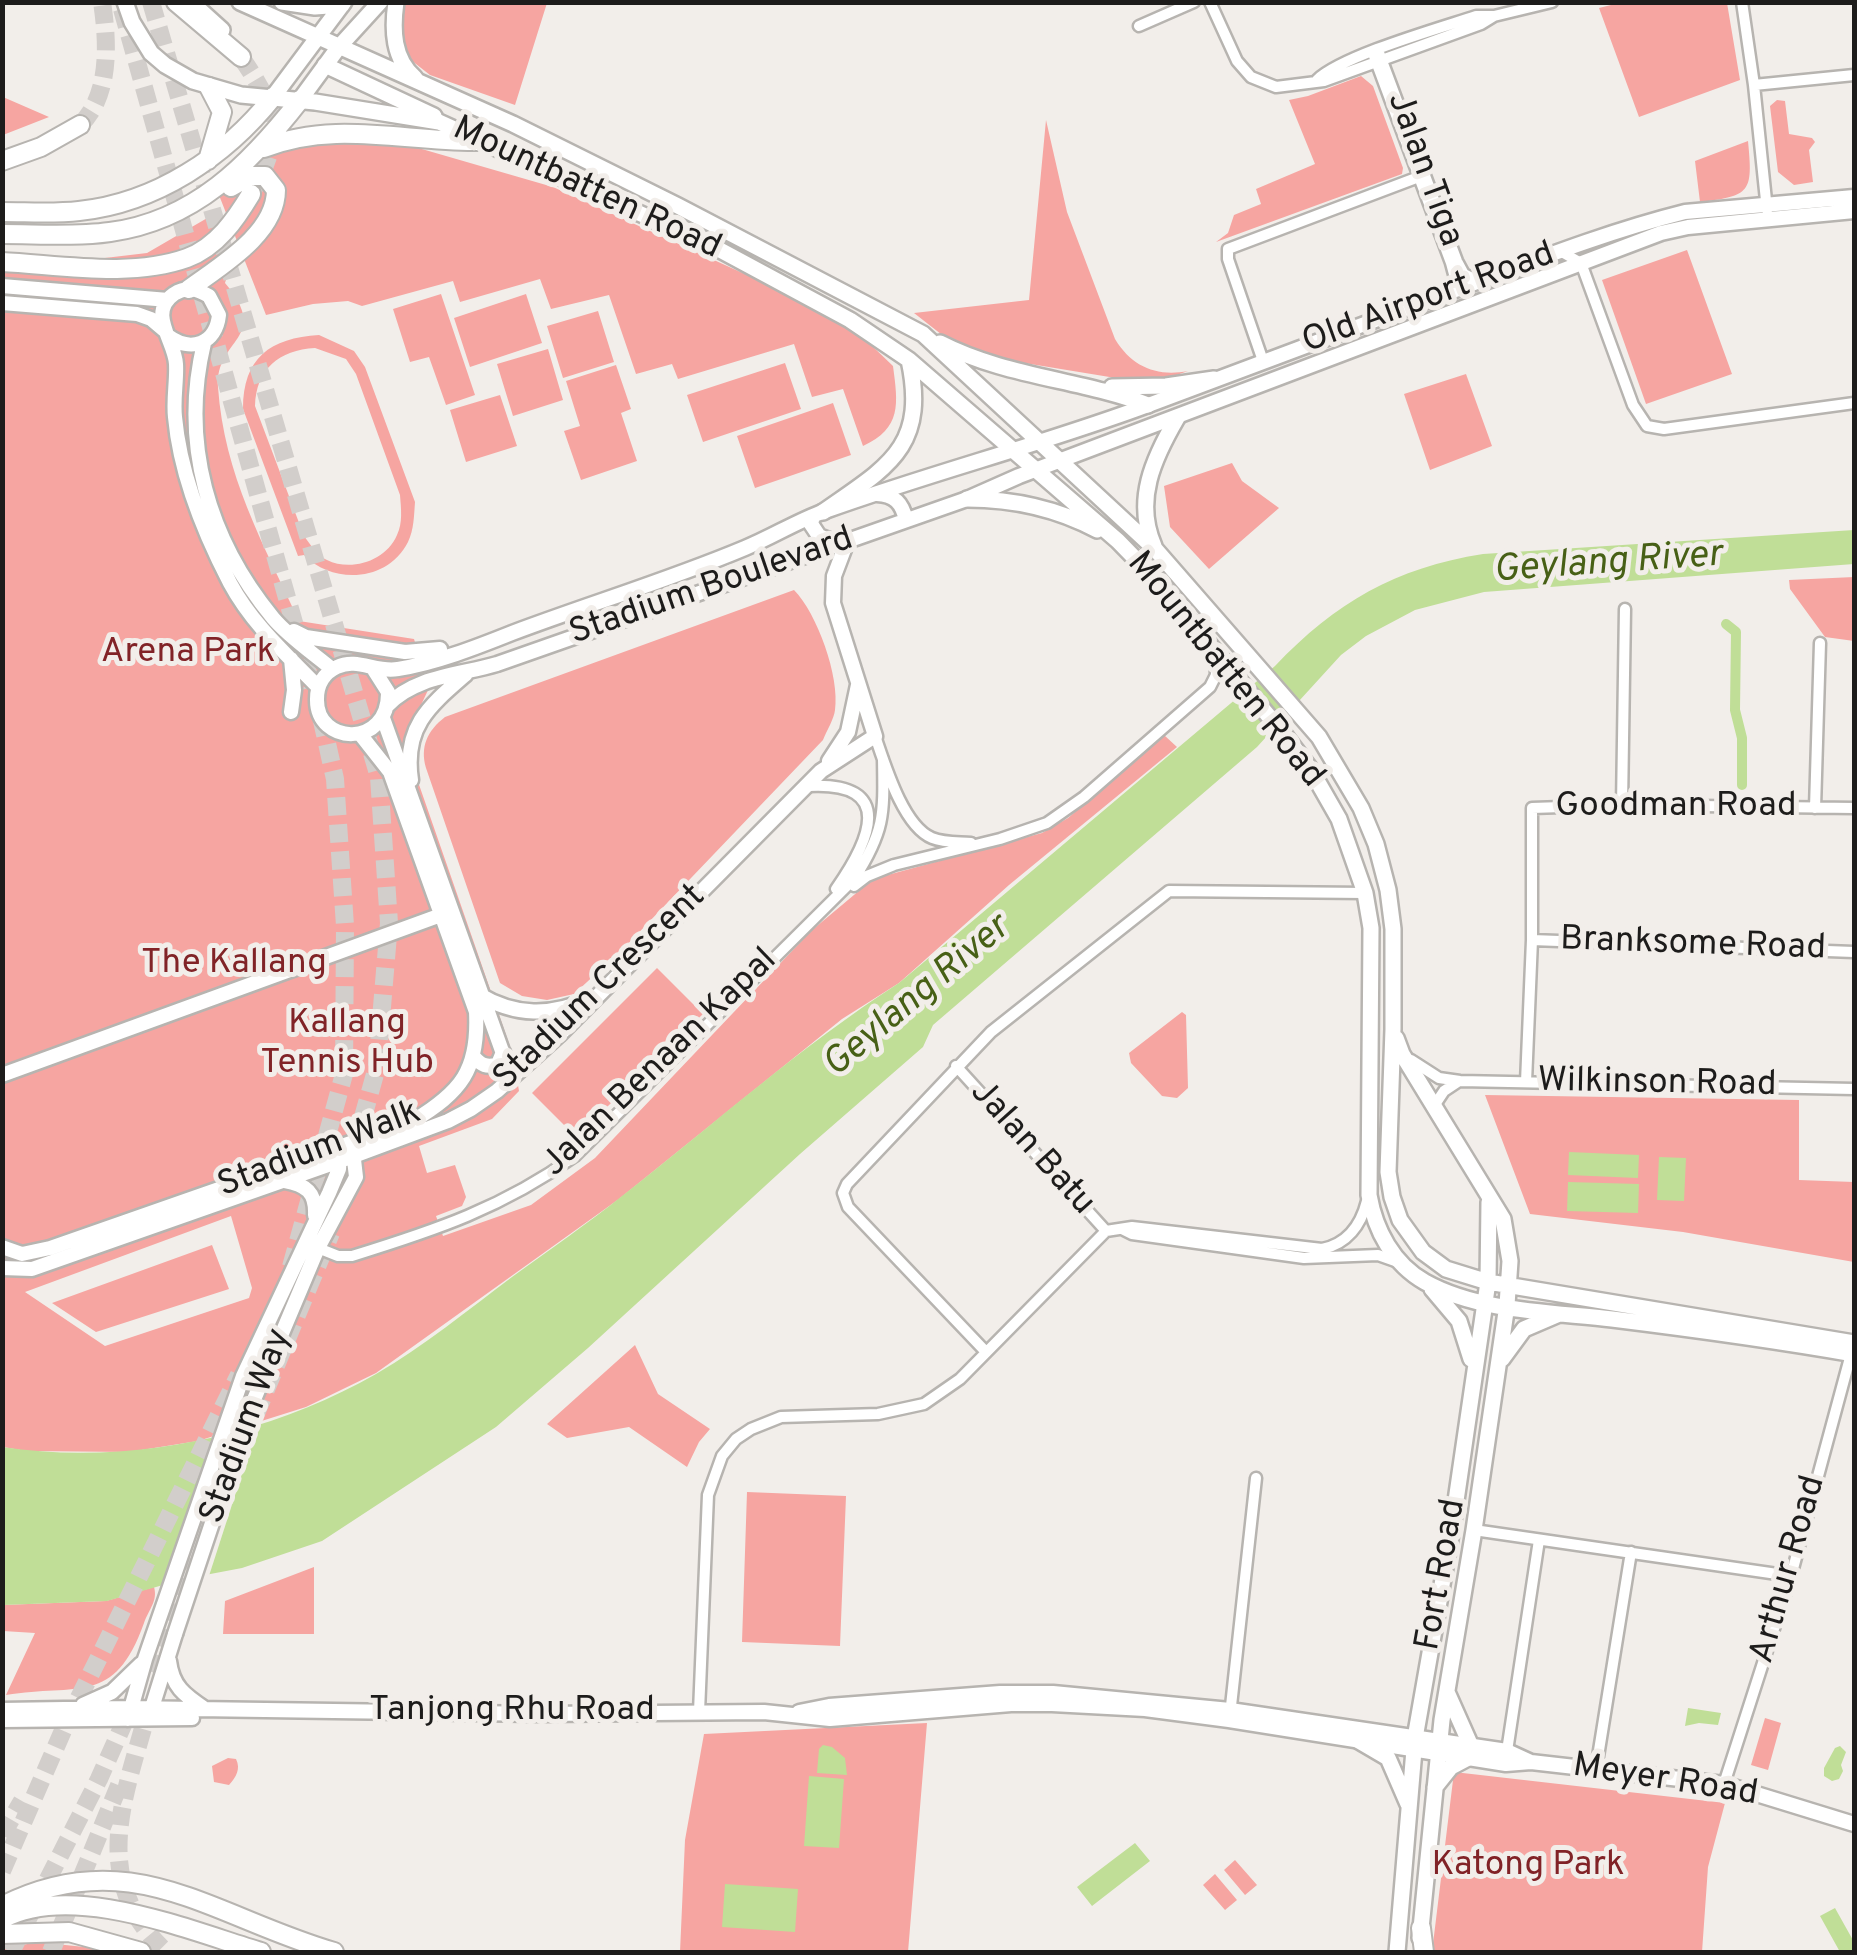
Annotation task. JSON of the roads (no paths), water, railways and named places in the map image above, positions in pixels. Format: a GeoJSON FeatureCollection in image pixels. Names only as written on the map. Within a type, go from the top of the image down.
{"type":"FeatureCollection","features":[{"type":"Feature","properties":{"kind":"highway"},"geometry":{"type":"LineString","coordinates":[[176,2],[241,57]]}},
{"type":"Feature","properties":{"kind":"highway"},"geometry":{"type":"LineString","coordinates":[[208,160],[222,112],[209,87]]}},
{"type":"Feature","properties":{"kind":"highway"},"geometry":{"type":"LineString","coordinates":[[2,212],[60,213],[110,206],[156,191],[228,146],[273,98]]}},
{"type":"Feature","properties":{"kind":"highway"},"geometry":{"type":"LineString","coordinates":[[136,227],[187,208],[215,190],[259,150],[300,100]]}},
{"type":"Feature","properties":{"kind":"highway"},"geometry":{"type":"LineString","coordinates":[[2,161],[42,146],[80,125]]}},
{"type":"Feature","properties":{"kind":"highway"},"geometry":{"type":"LineString","coordinates":[[259,150],[298,137],[344,132],[477,141]]}},
{"type":"Feature","properties":{"kind":"highway"},"geometry":{"type":"LineString","coordinates":[[2,234],[106,233],[158,226],[186,216],[250,176],[257,174],[270,180],[276,199],[260,228],[243,247],[188,288]]}},
{"type":"Feature","properties":{"kind":"highway"},"geometry":{"type":"LineString","coordinates":[[2,262],[140,267],[188,258],[225,232],[252,194]]}},
{"type":"Feature","properties":{"kind":"highway"},"geometry":{"type":"LineString","coordinates":[[2,1906],[65,1884],[123,1880],[180,1893],[298,1942],[334,1952]]}},
{"type":"Feature","properties":{"kind":"highway"},"geometry":{"type":"LineString","coordinates":[[2,1919],[38,1908],[92,1907],[261,1952]]}},
{"type":"Feature","properties":{"kind":"highway"},"geometry":{"type":"LineString","coordinates":[[1420,1928],[1421,1952]]}},
{"type":"Feature","properties":{"kind":"highway"},"geometry":{"type":"LineString","coordinates":[[2,1934],[68,1932],[142,1952]]}},
{"type":"Feature","properties":{"kind":"main road"},"geometry":{"type":"LineString","coordinates":[[191,2],[226,34],[241,57]]}},
{"type":"Feature","properties":{"kind":"main road","name":"Mountbatten Road"},"geometry":{"type":"LineString","coordinates":[[240,2],[418,81],[678,206],[923,334],[1156,550],[1333,756],[1376,844],[1388,890],[1392,929],[1388,1172],[1395,1209],[1406,1232],[1423,1252],[1446,1269],[1488,1282],[1854,1346]]}},
{"type":"Feature","properties":{"kind":"main road"},"geometry":{"type":"LineString","coordinates":[[282,2],[343,4]]}},
{"type":"Feature","properties":{"kind":"main road"},"geometry":{"type":"LineString","coordinates":[[300,5],[320,2]]}},
{"type":"Feature","properties":{"kind":"main road"},"geometry":{"type":"LineString","coordinates":[[300,100],[338,48],[380,2]]}},
{"type":"Feature","properties":{"kind":"main road"},"geometry":{"type":"LineString","coordinates":[[396,2],[394,22],[399,56],[405,70],[418,81]]}},
{"type":"Feature","properties":{"kind":"main road","name":"Mountbatten Road"},"geometry":{"type":"LineString","coordinates":[[122,4],[157,59],[178,74],[209,87],[439,122],[720,250],[850,320],[909,360],[1118,540],[1286,737],[1311,770],[1339,820],[1365,893],[1373,972],[1369,1196],[1380,1232],[1401,1263],[1425,1282],[1486,1302],[1559,1314],[1854,1346]]}},
{"type":"Feature","properties":{"kind":"main road"},"geometry":{"type":"LineString","coordinates":[[273,98],[343,4]]}},
{"type":"Feature","properties":{"kind":"main road"},"geometry":{"type":"LineString","coordinates":[[318,38],[325,65]]}},
{"type":"Feature","properties":{"kind":"main road"},"geometry":{"type":"LineString","coordinates":[[325,65],[386,91],[439,122]]}},
{"type":"Feature","properties":{"kind":"main road"},"geometry":{"type":"LineString","coordinates":[[923,334],[1000,368],[1078,384],[1148,405]]}},
{"type":"Feature","properties":{"kind":"main road"},"geometry":{"type":"LineString","coordinates":[[818,514],[890,463],[903,444],[915,408],[909,360]]}},
{"type":"Feature","properties":{"kind":"main road"},"geometry":{"type":"LineString","coordinates":[[1078,384],[1129,388],[1214,380]]}},
{"type":"Feature","properties":{"kind":"main road"},"geometry":{"type":"LineString","coordinates":[[1156,550],[1147,531],[1144,511],[1148,478],[1177,418]]}},
{"type":"Feature","properties":{"kind":"main road"},"geometry":{"type":"LineString","coordinates":[[967,499],[1062,512],[1118,540]]}},
{"type":"Feature","properties":{"kind":"main road","name":"Fort Road"},"geometry":{"type":"LineString","coordinates":[[1393,1029],[1402,1054],[1505,1227],[1508,1286],[1474,1530],[1446,1692],[1420,1928]]}},
{"type":"Feature","properties":{"kind":"main road","name":"Fort Road"},"geometry":{"type":"LineString","coordinates":[[1396,1952],[1414,1743],[1486,1302],[1489,1198]]}},
{"type":"Feature","properties":{"kind":"main road"},"geometry":{"type":"LineString","coordinates":[[1425,1282],[1459,1321],[1473,1368]]}},
{"type":"Feature","properties":{"kind":"main road"},"geometry":{"type":"LineString","coordinates":[[1497,1368],[1524,1329],[1559,1314]]}},
{"type":"Feature","properties":{"kind":"main road"},"geometry":{"type":"LineString","coordinates":[[1434,1788],[1470,1752],[1446,1692]]}},
{"type":"Feature","properties":{"kind":"main road"},"geometry":{"type":"LineString","coordinates":[[1359,1742],[1388,1758],[1408,1804]]}},
{"type":"Feature","properties":{"kind":"street"},"geometry":{"type":"LineString","coordinates":[[1139,26],[1194,2]]}},
{"type":"Feature","properties":{"kind":"street"},"geometry":{"type":"LineString","coordinates":[[1210,2],[1237,61],[1251,77],[1276,87],[1324,81],[1377,56],[1481,24],[1510,7],[1552,2]]}},
{"type":"Feature","properties":{"kind":"street"},"geometry":{"type":"LineString","coordinates":[[1742,2],[1767,213]]}},
{"type":"Feature","properties":{"kind":"street","name":"Jalan Tiga"},"geometry":{"type":"LineString","coordinates":[[1377,56],[1451,264],[1454,290]]}},
{"type":"Feature","properties":{"kind":"street"},"geometry":{"type":"LineString","coordinates":[[1754,86],[1854,75]]}},
{"type":"Feature","properties":{"kind":"street"},"geometry":{"type":"LineString","coordinates":[[1263,361],[1228,249],[1420,176]]}},
{"type":"Feature","properties":{"kind":"street","name":"Jalan Tiga"},"geometry":{"type":"LineString","coordinates":[[1420,176],[1464,274],[1478,282]]}},
{"type":"Feature","properties":{"kind":"street","name":"Old Airport Road"},"geometry":{"type":"LineString","coordinates":[[1038,470],[1674,230],[1854,197]]}},
{"type":"Feature","properties":{"kind":"street","name":"Old Airport Road"},"geometry":{"type":"LineString","coordinates":[[1016,450],[1148,405],[1560,251],[1685,212],[1854,211]]}},
{"type":"Feature","properties":{"kind":"street"},"geometry":{"type":"LineString","coordinates":[[1560,251],[1581,263],[1633,405],[1647,426],[1664,429],[1854,403]]}},
{"type":"Feature","properties":{"kind":"street"},"geometry":{"type":"LineString","coordinates":[[2,286],[168,300]]}},
{"type":"Feature","properties":{"kind":"street"},"geometry":{"type":"LineString","coordinates":[[2,302],[136,314],[151,319],[166,333],[178,344],[192,346],[213,336],[220,315],[209,296],[188,288],[177,292],[163,309],[166,333],[176,361],[177,438],[224,571],[246,608],[318,687]]}},
{"type":"Feature","properties":{"kind":"street"},"geometry":{"type":"LineString","coordinates":[[204,343],[194,399],[198,467],[232,555],[276,621],[332,669],[318,687],[318,710],[326,724],[342,734],[360,734],[390,772],[476,1012],[478,1037],[474,1056],[480,1063],[492,1066],[498,1064],[503,1052]]}},
{"type":"Feature","properties":{"kind":"street","name":"Stadium Boulevard"},"geometry":{"type":"LineString","coordinates":[[332,669],[349,663],[374,670],[400,669],[490,642],[745,548],[818,514],[1016,450]]}},
{"type":"Feature","properties":{"kind":"street","name":"Stadium Boulevard"},"geometry":{"type":"LineString","coordinates":[[360,734],[374,728],[408,688],[466,674],[967,499],[1038,470]]}},
{"type":"Feature","properties":{"kind":"street"},"geometry":{"type":"LineString","coordinates":[[876,494],[895,498],[903,507],[906,520]]}},
{"type":"Feature","properties":{"kind":"street"},"geometry":{"type":"LineString","coordinates":[[818,514],[812,528],[818,536],[843,541],[834,576],[833,603],[859,679],[848,732],[821,771]]}},
{"type":"Feature","properties":{"kind":"street"},"geometry":{"type":"LineString","coordinates":[[1622,805],[1625,609]]}},
{"type":"Feature","properties":{"kind":"street"},"geometry":{"type":"LineString","coordinates":[[276,621],[306,637],[405,652],[490,642]]}},
{"type":"Feature","properties":{"kind":"street"},"geometry":{"type":"LineString","coordinates":[[1816,808],[1820,643]]}},
{"type":"Feature","properties":{"kind":"street","name":"Jalan Benaan Kapal"},"geometry":{"type":"LineString","coordinates":[[824,907],[867,876],[1047,822],[1084,798],[1210,688],[1216,675],[1214,650]]}},
{"type":"Feature","properties":{"kind":"street"},"geometry":{"type":"LineString","coordinates":[[291,659],[291,712]]}},
{"type":"Feature","properties":{"kind":"street"},"geometry":{"type":"LineString","coordinates":[[374,670],[383,680],[386,712],[416,811],[503,1052],[507,1065],[504,1085]]}},
{"type":"Feature","properties":{"kind":"street"},"geometry":{"type":"LineString","coordinates":[[416,811],[408,764],[415,728],[429,708],[466,674]]}},
{"type":"Feature","properties":{"kind":"street","name":"Jalan Benaan Kapal"},"geometry":{"type":"LineString","coordinates":[[859,679],[883,759],[906,812],[920,831],[943,841],[982,844]]}},
{"type":"Feature","properties":{"kind":"street","name":"Stadium Crescent"},"geometry":{"type":"LineString","coordinates":[[2,1268],[32,1269],[285,1180],[345,1151],[448,1122],[504,1085],[600,996],[821,771],[876,736]]}},
{"type":"Feature","properties":{"kind":"street","name":"Jalan Benaan Kapal"},"geometry":{"type":"LineString","coordinates":[[318,1248],[338,1256],[352,1256],[445,1228],[536,1183],[575,1156],[854,879],[878,840],[884,808],[883,759]]}},
{"type":"Feature","properties":{"kind":"street"},"geometry":{"type":"LineString","coordinates":[[806,786],[843,787],[856,795],[868,815],[859,856],[824,907]]}},
{"type":"Feature","properties":{"kind":"street","name":"Goodman Road"},"geometry":{"type":"LineString","coordinates":[[1526,1082],[1532,808],[1854,808]]}},
{"type":"Feature","properties":{"kind":"street"},"geometry":{"type":"LineString","coordinates":[[986,1352],[848,1207],[844,1194],[847,1184],[998,1026],[1170,891],[1365,893]]}},
{"type":"Feature","properties":{"kind":"street"},"geometry":{"type":"LineString","coordinates":[[2,1076],[442,915]]}},
{"type":"Feature","properties":{"kind":"street","name":"Branksome Road"},"geometry":{"type":"LineString","coordinates":[[1532,940],[1854,952]]}},
{"type":"Feature","properties":{"kind":"street"},"geometry":{"type":"LineString","coordinates":[[468,988],[483,998],[526,1012],[563,1010],[600,996]]}},
{"type":"Feature","properties":{"kind":"street","name":"Wilkinson Road"},"geometry":{"type":"LineString","coordinates":[[1402,1054],[1439,1078],[1460,1081],[1854,1089]]}},
{"type":"Feature","properties":{"kind":"street","name":"Stadium Walk"},"geometry":{"type":"LineString","coordinates":[[2,1247],[22,1254],[50,1248],[345,1151],[412,1121],[450,1097],[474,1056]]}},
{"type":"Feature","properties":{"kind":"street","name":"Jalan Batu"},"geometry":{"type":"LineString","coordinates":[[956,1066],[1106,1231]]}},
{"type":"Feature","properties":{"kind":"street"},"geometry":{"type":"LineString","coordinates":[[1434,1106],[1444,1091],[1460,1081]]}},
{"type":"Feature","properties":{"kind":"street","name":"Stadium Way"},"geometry":{"type":"LineString","coordinates":[[150,1715],[250,1409],[318,1248],[356,1177],[345,1151]]}},
{"type":"Feature","properties":{"kind":"street","name":"Stadium Way"},"geometry":{"type":"LineString","coordinates":[[130,1714],[145,1659],[242,1376],[345,1151]]}},
{"type":"Feature","properties":{"kind":"street"},"geometry":{"type":"LineString","coordinates":[[285,1180],[303,1184],[312,1193],[316,1203],[314,1220]]}},
{"type":"Feature","properties":{"kind":"street"},"geometry":{"type":"LineString","coordinates":[[699,1712],[708,1495],[722,1456],[736,1439],[781,1418],[878,1414],[921,1406],[960,1378],[1106,1231],[1132,1227],[1322,1249],[1341,1243],[1357,1226],[1369,1196]]}},
{"type":"Feature","properties":{"kind":"street"},"geometry":{"type":"LineString","coordinates":[[1122,1229],[1132,1234],[1304,1258],[1378,1255],[1401,1263]]}},
{"type":"Feature","properties":{"kind":"street","name":"Arthur Road"},"geometry":{"type":"LineString","coordinates":[[1724,1784],[1791,1576],[1854,1346]]}},
{"type":"Feature","properties":{"kind":"street"},"geometry":{"type":"LineString","coordinates":[[1230,1715],[1256,1478]]}},
{"type":"Feature","properties":{"kind":"street","name":"Fort Road"},"geometry":{"type":"LineString","coordinates":[[1474,1530],[1791,1576]]}},
{"type":"Feature","properties":{"kind":"street"},"geometry":{"type":"LineString","coordinates":[[1508,1751],[1539,1540]]}},
{"type":"Feature","properties":{"kind":"street"},"geometry":{"type":"LineString","coordinates":[[1596,1768],[1631,1552]]}},
{"type":"Feature","properties":{"kind":"street"},"geometry":{"type":"LineString","coordinates":[[168,1656],[171,1679],[205,1709]]}},
{"type":"Feature","properties":{"kind":"street"},"geometry":{"type":"LineString","coordinates":[[74,1708],[112,1692],[145,1659]]}},
{"type":"Feature","properties":{"kind":"street","name":"Tanjong Rhu Road"},"geometry":{"type":"LineString","coordinates":[[150,1715],[205,1709],[794,1714],[829,1706],[1030,1693],[1121,1697],[1439,1747]]}},
{"type":"Feature","properties":{"kind":"street","name":"Tanjong Rhu Road"},"geometry":{"type":"LineString","coordinates":[[2,1710],[74,1708],[210,1716],[230,1710]]}},
{"type":"Feature","properties":{"kind":"street","name":"Tanjong Rhu Road"},"geometry":{"type":"LineString","coordinates":[[2,1720],[130,1714]]}},
{"type":"Feature","properties":{"kind":"street","name":"Tanjong Rhu Road"},"geometry":{"type":"LineString","coordinates":[[1230,1715],[1359,1742],[1414,1743]]}},
{"type":"Feature","properties":{"kind":"street","name":"Meyer Road"},"geometry":{"type":"LineString","coordinates":[[1439,1747],[1506,1764],[1531,1762],[1724,1784],[1854,1824]]}},
{"type":"Feature","properties":{"kind":"street","name":"Meyer Road"},"geometry":{"type":"LineString","coordinates":[[1470,1752],[1508,1751],[1531,1762]]}},
{"type":"Feature","properties":{"kind":"water","name":"Geylang River"},"geometry":{"type":"Polygon","coordinates":[[[1854,530],[1854,564],[1484,592],[1415,610],[1366,636],[1341,655],[1257,747],[933,1025],[923,1047],[496,1427],[322,1541],[242,1568],[184,1579],[107,1601],[3,1605],[2,1447],[98,1452],[195,1441],[289,1415],[394,1363],[595,1217],[793,1059],[899,983],[1321,623],[1369,591],[1422,568],[1483,554],[1854,530]]]}},
{"type":"Feature","properties":{"kind":"water"},"geometry":{"type":"Polygon","coordinates":[[[1569,1152],[1639,1155],[1638,1178],[1568,1175],[1569,1152]]]}},
{"type":"Feature","properties":{"kind":"water"},"geometry":{"type":"Polygon","coordinates":[[[1659,1157],[1686,1158],[1684,1201],[1657,1200],[1659,1157]]]}},
{"type":"Feature","properties":{"kind":"water"},"geometry":{"type":"Polygon","coordinates":[[[1568,1182],[1639,1184],[1638,1213],[1567,1211],[1568,1182]]]}},
{"type":"Feature","properties":{"kind":"water"},"geometry":{"type":"Polygon","coordinates":[[[1688,1708],[1721,1713],[1718,1725],[1685,1726],[1688,1708]]]}},
{"type":"Feature","properties":{"kind":"water"},"geometry":{"type":"Polygon","coordinates":[[[823,1745],[845,1758],[847,1775],[817,1773],[819,1749],[823,1745]]]}},
{"type":"Feature","properties":{"kind":"water"},"geometry":{"type":"Polygon","coordinates":[[[1840,1746],[1846,1752],[1843,1771],[1839,1779],[1832,1781],[1824,1776],[1824,1768],[1840,1746]]]}},
{"type":"Feature","properties":{"kind":"water"},"geometry":{"type":"Polygon","coordinates":[[[809,1776],[844,1779],[839,1848],[804,1846],[809,1776]]]}},
{"type":"Feature","properties":{"kind":"water"},"geometry":{"type":"Polygon","coordinates":[[[1135,1843],[1150,1861],[1092,1906],[1077,1887],[1135,1843]]]}},
{"type":"Feature","properties":{"kind":"water"},"geometry":{"type":"Polygon","coordinates":[[[725,1884],[798,1889],[795,1932],[722,1927],[725,1884]]]}},
{"type":"Feature","properties":{"kind":"water"},"geometry":{"type":"Polygon","coordinates":[[[1835,1908],[1854,1942],[1854,1952],[1840,1952],[1820,1916],[1835,1908]]]}},
{"type":"Feature","properties":{"kind":"waterway"},"geometry":{"type":"LineString","coordinates":[[1726,624],[1736,632],[1735,710],[1742,738],[1742,785]]}},
{"type":"Feature","properties":{"kind":"tunnel"},"geometry":{"type":"LineString","coordinates":[[80,125],[97,99],[105,67],[102,2]]}},
{"type":"Feature","properties":{"kind":"tunnel"},"geometry":{"type":"LineString","coordinates":[[151,2],[379,777],[389,923],[377,1067],[339,1203]]}},
{"type":"Feature","properties":{"kind":"tunnel"},"geometry":{"type":"LineString","coordinates":[[122,9],[312,687]]}},
{"type":"Feature","properties":{"kind":"tunnel"},"geometry":{"type":"LineString","coordinates":[[241,57],[263,93],[272,124],[269,155],[251,194]]}},
{"type":"Feature","properties":{"kind":"tunnel"},"geometry":{"type":"LineString","coordinates":[[291,1267],[344,1074],[345,926],[335,779],[320,712]]}},
{"type":"Feature","properties":{"kind":"tunnel"},"geometry":{"type":"LineString","coordinates":[[245,1440],[331,1233]]}},
{"type":"Feature","properties":{"kind":"tunnel"},"geometry":{"type":"LineString","coordinates":[[2,1871],[65,1726],[239,1375]]}},
{"type":"Feature","properties":{"kind":"tunnel"},"geometry":{"type":"LineString","coordinates":[[147,1670],[194,1560]]}},
{"type":"Feature","properties":{"kind":"tunnel"},"geometry":{"type":"LineString","coordinates":[[150,1703],[123,1802],[119,1865],[126,1894],[141,1924],[166,1952]]}},
{"type":"Feature","properties":{"kind":"tunnel"},"geometry":{"type":"LineString","coordinates":[[11,1952],[131,1707]]}},
{"type":"Feature","properties":{"kind":"tunnel"},"geometry":{"type":"LineString","coordinates":[[51,1952],[120,1783]]}},
{"type":"Feature","properties":{"kind":"tunnel"},"geometry":{"type":"LineString","coordinates":[[2,1835],[22,1801]]}},
{"type":"Feature","properties":{"kind":"park label","name":"Arena Park"},"geometry":{"type":"Point","coordinates":[188,654]}},
{"type":"Feature","properties":{"kind":"park label","name":"The Kallang"},"geometry":{"type":"Point","coordinates":[234,965]}},
{"type":"Feature","properties":{"kind":"park label","name":"Kallang Tennis Hub"},"geometry":{"type":"Point","coordinates":[347,1045]}},
{"type":"Feature","properties":{"kind":"park label","name":"Katong Park"},"geometry":{"type":"Point","coordinates":[1528,1867]}}]}
